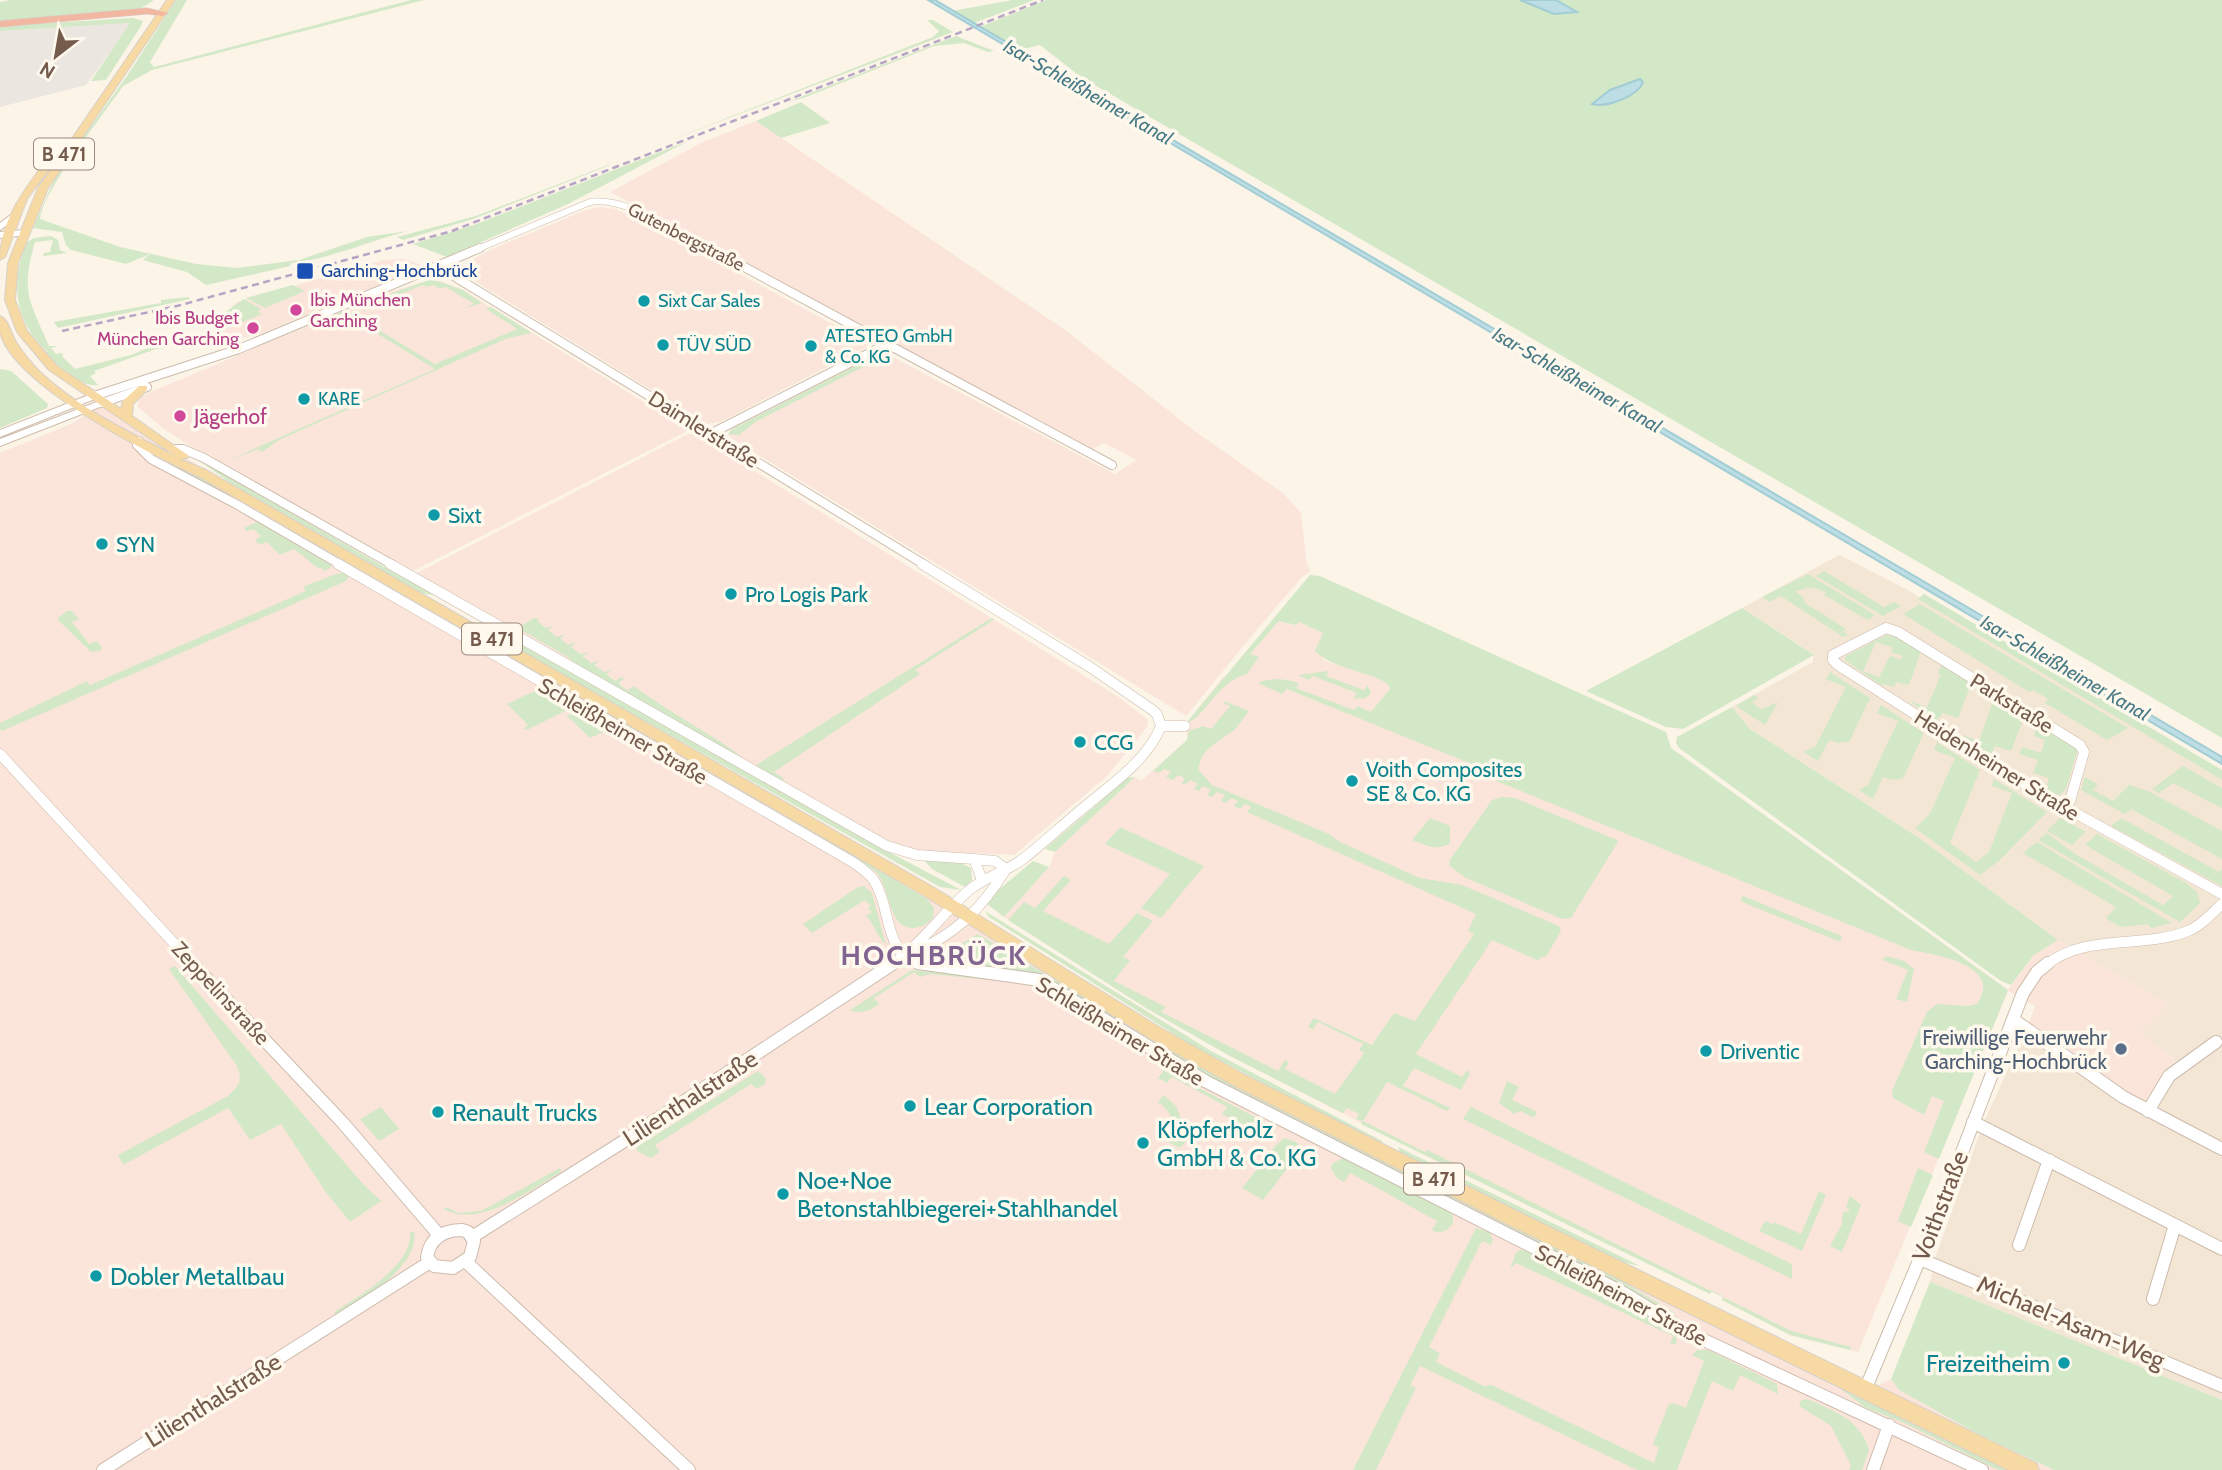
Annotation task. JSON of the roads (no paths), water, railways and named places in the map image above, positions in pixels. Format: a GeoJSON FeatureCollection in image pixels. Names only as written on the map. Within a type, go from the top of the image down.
{"type":"FeatureCollection","features":[{"type":"Feature","properties":{"kind":"highway"},"geometry":{"type":"LineString","coordinates":[[133,12],[161,0]]}},
{"type":"Feature","properties":{"kind":"highway"},"geometry":{"type":"LineString","coordinates":[[0,24],[133,12],[156,13]]}},
{"type":"Feature","properties":{"kind":"highway"},"geometry":{"type":"LineString","coordinates":[[62,18],[156,13]]}},
{"type":"Feature","properties":{"kind":"main road","name":"B 471"},"geometry":{"type":"LineString","coordinates":[[23,235],[50,176],[156,13],[161,0]]}},
{"type":"Feature","properties":{"kind":"main road","name":"B 471"},"geometry":{"type":"LineString","coordinates":[[156,13],[171,0]]}},
{"type":"Feature","properties":{"kind":"main road","name":"B 471"},"geometry":{"type":"LineString","coordinates":[[0,257],[2,235],[33,182],[114,78]]}},
{"type":"Feature","properties":{"kind":"main road"},"geometry":{"type":"LineString","coordinates":[[2,235],[23,235]]}},
{"type":"Feature","properties":{"kind":"main road","name":"Schleißheimer Straße"},"geometry":{"type":"LineString","coordinates":[[23,235],[9,282],[10,300],[16,321],[43,359],[202,473]]}},
{"type":"Feature","properties":{"kind":"main road","name":"Schleißheimer Straße"},"geometry":{"type":"LineString","coordinates":[[0,319],[11,346],[29,367],[52,388],[79,406],[202,473],[960,911],[1153,1032],[1237,1079],[1503,1213],[2029,1470]]}},
{"type":"Feature","properties":{"kind":"main road"},"geometry":{"type":"LineString","coordinates":[[126,419],[127,403],[143,388]]}},
{"type":"Feature","properties":{"kind":"main road"},"geometry":{"type":"LineString","coordinates":[[0,434],[98,400]]}},
{"type":"Feature","properties":{"kind":"main road"},"geometry":{"type":"LineString","coordinates":[[0,443],[79,406]]}},
{"type":"Feature","properties":{"kind":"street","name":"Gutenbergstraße"},"geometry":{"type":"LineString","coordinates":[[439,267],[590,202],[613,201],[698,242],[1112,465]]}},
{"type":"Feature","properties":{"kind":"street"},"geometry":{"type":"LineString","coordinates":[[98,400],[218,357],[439,267]]}},
{"type":"Feature","properties":{"kind":"street","name":"Daimlerstraße"},"geometry":{"type":"LineString","coordinates":[[439,267],[1090,667],[1151,709],[1157,714],[1161,726]]}},
{"type":"Feature","properties":{"kind":"street"},"geometry":{"type":"LineString","coordinates":[[710,434],[887,344]]}},
{"type":"Feature","properties":{"kind":"street"},"geometry":{"type":"LineString","coordinates":[[98,400],[143,388],[207,365],[218,357]]}},
{"type":"Feature","properties":{"kind":"street","name":"Schleißheimer Straße"},"geometry":{"type":"LineString","coordinates":[[139,441],[137,445],[141,452],[151,459],[236,504],[856,864],[873,877],[878,886],[892,941],[906,955],[922,965],[1039,980],[1167,1059],[1245,1102],[1620,1292],[1691,1334],[1855,1413],[1889,1424],[1982,1470]]}},
{"type":"Feature","properties":{"kind":"street","name":"Schleißheimer Straße"},"geometry":{"type":"LineString","coordinates":[[172,449],[183,449],[204,458],[887,846],[917,855],[995,861],[1006,869]]}},
{"type":"Feature","properties":{"kind":"street","name":"Heidenheimer Straße"},"geometry":{"type":"LineString","coordinates":[[1886,628],[1833,655],[1833,660],[2063,806],[2222,894]]}},
{"type":"Feature","properties":{"kind":"street","name":"Parkstraße"},"geometry":{"type":"LineString","coordinates":[[1886,628],[1898,632],[2080,746],[2084,752],[2081,763],[2070,801],[2063,806]]}},
{"type":"Feature","properties":{"kind":"street"},"geometry":{"type":"LineString","coordinates":[[960,911],[982,880],[1026,856],[1131,766],[1157,736],[1161,726],[1185,726]]}},
{"type":"Feature","properties":{"kind":"street","name":"Zeppelinstraße"},"geometry":{"type":"LineString","coordinates":[[0,754],[351,1132],[439,1235]]}},
{"type":"Feature","properties":{"kind":"street"},"geometry":{"type":"LineString","coordinates":[[972,859],[982,880]]}},
{"type":"Feature","properties":{"kind":"street"},"geometry":{"type":"LineString","coordinates":[[960,911],[999,883],[1006,869]]}},
{"type":"Feature","properties":{"kind":"street","name":"Voithstraße"},"geometry":{"type":"LineString","coordinates":[[1865,1390],[1920,1259],[2028,983],[2043,967],[2082,947],[2173,935],[2191,930],[2222,904]]}},
{"type":"Feature","properties":{"kind":"street","name":"Lilienthalstraße"},"geometry":{"type":"LineString","coordinates":[[906,955],[937,943],[960,911]]}},
{"type":"Feature","properties":{"kind":"street","name":"Lilienthalstraße"},"geometry":{"type":"LineString","coordinates":[[472,1237],[632,1136],[906,955],[914,949],[919,939],[960,911]]}},
{"type":"Feature","properties":{"kind":"street"},"geometry":{"type":"LineString","coordinates":[[2014,1020],[2072,1063],[2148,1111],[2222,1149]]}},
{"type":"Feature","properties":{"kind":"street"},"geometry":{"type":"LineString","coordinates":[[2148,1111],[2159,1087],[2176,1067],[2216,1042]]}},
{"type":"Feature","properties":{"kind":"street"},"geometry":{"type":"LineString","coordinates":[[1973,1122],[2222,1249]]}},
{"type":"Feature","properties":{"kind":"street"},"geometry":{"type":"LineString","coordinates":[[2019,1245],[2049,1160]]}},
{"type":"Feature","properties":{"kind":"street"},"geometry":{"type":"LineString","coordinates":[[2153,1299],[2175,1225]]}},
{"type":"Feature","properties":{"kind":"street"},"geometry":{"type":"LineString","coordinates":[[454,1229],[468,1232],[472,1237],[474,1246],[465,1261],[446,1269],[430,1262],[427,1252],[439,1235],[454,1229]]}},
{"type":"Feature","properties":{"kind":"street","name":"Michael-Asam-Weg"},"geometry":{"type":"LineString","coordinates":[[1920,1259],[2222,1386]]}},
{"type":"Feature","properties":{"kind":"street"},"geometry":{"type":"LineString","coordinates":[[465,1261],[689,1470]]}},
{"type":"Feature","properties":{"kind":"street","name":"Lilienthalstraße"},"geometry":{"type":"LineString","coordinates":[[103,1470],[430,1262]]}},
{"type":"Feature","properties":{"kind":"street"},"geometry":{"type":"LineString","coordinates":[[1873,1470],[1889,1424]]}},
{"type":"Feature","properties":{"kind":"water","name":"Isar-Schleißheimer Kanal"},"geometry":{"type":"Polygon","coordinates":[[[928,0],[935,0],[2222,757],[2222,764],[928,0]]]}},
{"type":"Feature","properties":{"kind":"water"},"geometry":{"type":"Polygon","coordinates":[[[1520,0],[1556,0],[1577,12],[1554,14],[1520,0]]]}},
{"type":"Feature","properties":{"kind":"water"},"geometry":{"type":"Polygon","coordinates":[[[1640,79],[1643,82],[1640,87],[1629,96],[1606,104],[1592,104],[1610,90],[1640,79]]]}},
{"type":"Feature","properties":{"kind":"railway"},"geometry":{"type":"LineString","coordinates":[[62,331],[177,306],[452,231],[1043,0]]}},
{"type":"Feature","properties":{"kind":"place","name":"Garching-Hochbrück"},"geometry":{"type":"Point","coordinates":[305,271]}},
{"type":"Feature","properties":{"kind":"place","name":"Sixt Car Sales"},"geometry":{"type":"Point","coordinates":[644,301]}},
{"type":"Feature","properties":{"kind":"place","name":"Ibis München Garching"},"geometry":{"type":"Point","coordinates":[296,310]}},
{"type":"Feature","properties":{"kind":"place","name":"Ibis Budget München Garching"},"geometry":{"type":"Point","coordinates":[253,328]}},
{"type":"Feature","properties":{"kind":"place","name":"TÜV SÜD"},"geometry":{"type":"Point","coordinates":[663,345]}},
{"type":"Feature","properties":{"kind":"place","name":"ATESTEO GmbH & Co. KG"},"geometry":{"type":"Point","coordinates":[811,346]}},
{"type":"Feature","properties":{"kind":"place","name":"KARE"},"geometry":{"type":"Point","coordinates":[304,399]}},
{"type":"Feature","properties":{"kind":"place","name":"Jägerhof"},"geometry":{"type":"Point","coordinates":[180,416]}},
{"type":"Feature","properties":{"kind":"place","name":"Sixt"},"geometry":{"type":"Point","coordinates":[434,515]}},
{"type":"Feature","properties":{"kind":"place","name":"SYN"},"geometry":{"type":"Point","coordinates":[102,544]}},
{"type":"Feature","properties":{"kind":"place","name":"Pro Logis Park"},"geometry":{"type":"Point","coordinates":[731,594]}},
{"type":"Feature","properties":{"kind":"place","name":"CCG"},"geometry":{"type":"Point","coordinates":[1080,742]}},
{"type":"Feature","properties":{"kind":"place","name":"Voith Composites SE & Co. KG"},"geometry":{"type":"Point","coordinates":[1352,781]}},
{"type":"Feature","properties":{"kind":"place","name":"Freiwillige Feuerwehr Garching-Hochbrück"},"geometry":{"type":"Point","coordinates":[2121,1049]}},
{"type":"Feature","properties":{"kind":"place","name":"Driventic"},"geometry":{"type":"Point","coordinates":[1706,1051]}},
{"type":"Feature","properties":{"kind":"place","name":"Lear Corporation"},"geometry":{"type":"Point","coordinates":[910,1106]}},
{"type":"Feature","properties":{"kind":"place","name":"Renault Trucks"},"geometry":{"type":"Point","coordinates":[438,1112]}},
{"type":"Feature","properties":{"kind":"place","name":"Klöpferholz GmbH & Co. KG"},"geometry":{"type":"Point","coordinates":[1143,1143]}},
{"type":"Feature","properties":{"kind":"place","name":"Noe+Noe Betonstahlbiegerei+Stahlhandel"},"geometry":{"type":"Point","coordinates":[783,1194]}},
{"type":"Feature","properties":{"kind":"place","name":"Dobler Metallbau"},"geometry":{"type":"Point","coordinates":[96,1276]}},
{"type":"Feature","properties":{"kind":"place","name":"Freizeitheim"},"geometry":{"type":"Point","coordinates":[2064,1363]}},
{"type":"Feature","properties":{"kind":"district","name":"HOCHBRÜCK"},"geometry":{"type":"Point","coordinates":[934,955]}}]}
